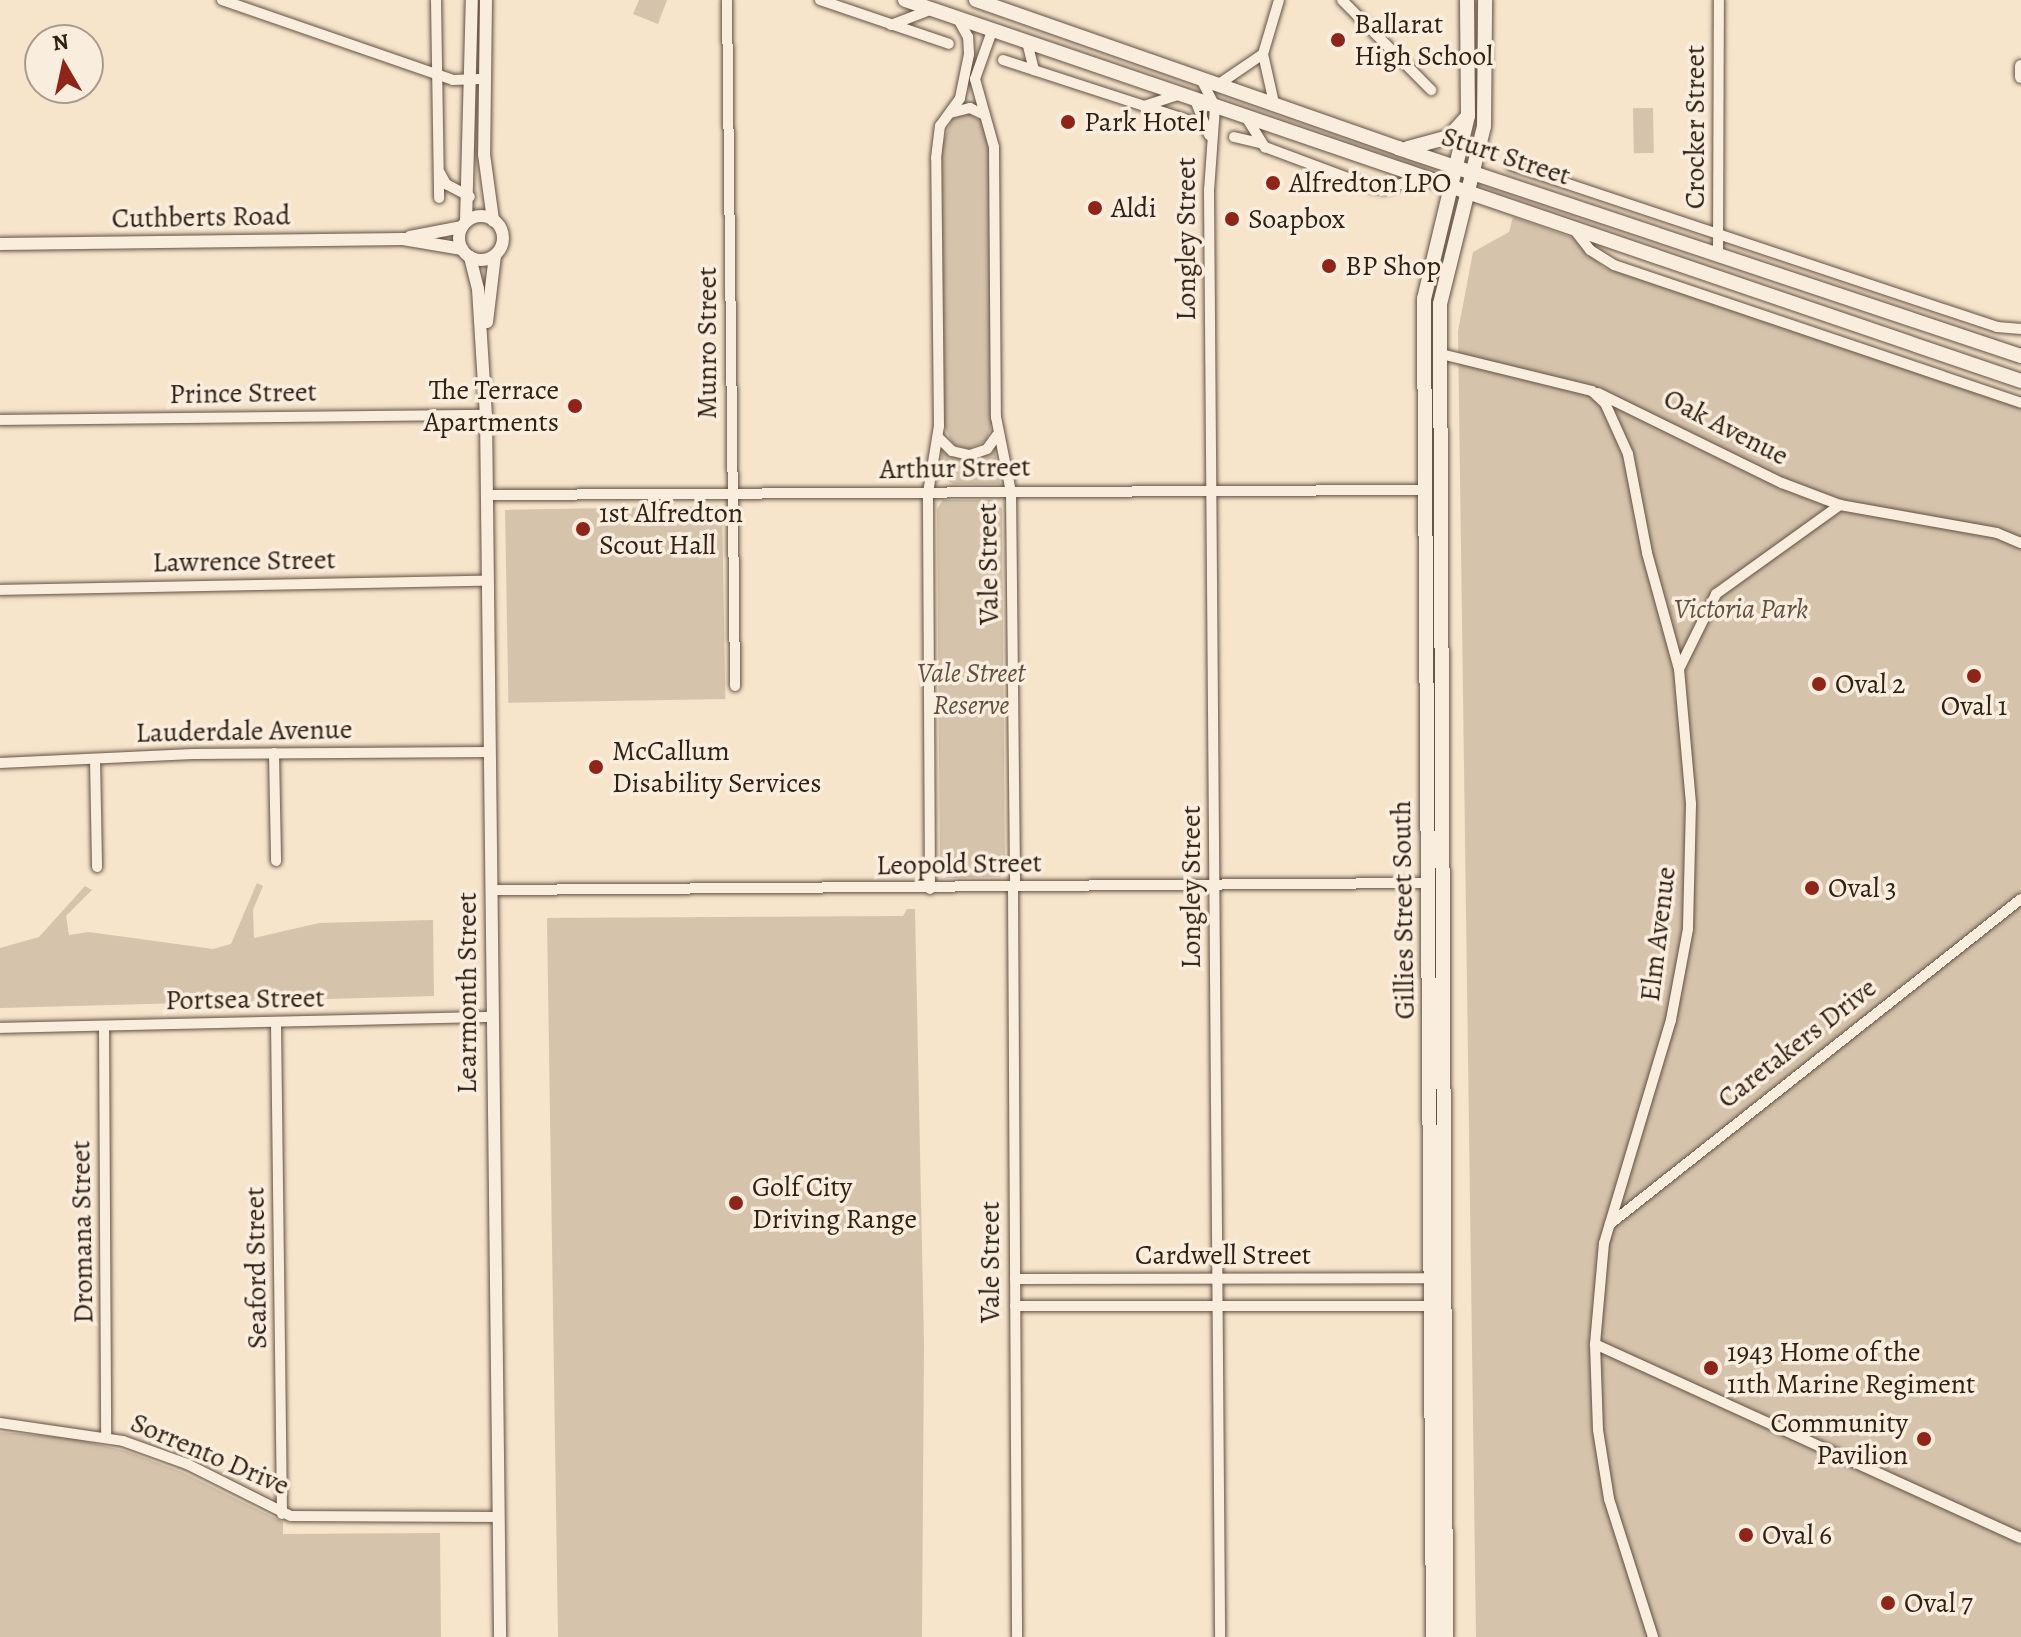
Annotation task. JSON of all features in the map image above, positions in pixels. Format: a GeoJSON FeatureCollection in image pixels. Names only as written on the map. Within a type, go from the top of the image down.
{"type":"FeatureCollection","features":[{"type":"Feature","properties":{"kind":"main road","name":"Sturt Street"},"geometry":{"type":"LineString","coordinates":[[905,0],[2021,381]]}},
{"type":"Feature","properties":{"kind":"main road","name":"Sturt Street"},"geometry":{"type":"LineString","coordinates":[[976,0],[1459,169],[2021,356]]}},
{"type":"Feature","properties":{"kind":"main road","name":"Gillies Street South"},"geometry":{"type":"LineString","coordinates":[[1433,1637],[1439,1278],[1434,883],[1424,490],[1425,287],[1459,169],[1468,116],[1467,0]]}},
{"type":"Feature","properties":{"kind":"main road","name":"Gillies Street South"},"geometry":{"type":"LineString","coordinates":[[1434,883],[1443,279],[1471,193],[1485,114],[1485,0]]}},
{"type":"Feature","properties":{"kind":"main road"},"geometry":{"type":"LineString","coordinates":[[1398,148],[1438,142],[1468,116]]}},
{"type":"Feature","properties":{"kind":"main road"},"geometry":{"type":"LineString","coordinates":[[1424,490],[1441,489]]}},
{"type":"Feature","properties":{"kind":"main road","name":"Gillies Street South"},"geometry":{"type":"LineString","coordinates":[[1439,1306],[1446,1637]]}},
{"type":"Feature","properties":{"kind":"street"},"geometry":{"type":"LineString","coordinates":[[222,0],[438,75],[486,79]]}},
{"type":"Feature","properties":{"kind":"street"},"geometry":{"type":"LineString","coordinates":[[436,0],[439,198]]}},
{"type":"Feature","properties":{"kind":"street"},"geometry":{"type":"LineString","coordinates":[[472,0],[471,198],[464,224],[466,253],[495,255],[503,237],[493,220],[485,191],[486,0]]}},
{"type":"Feature","properties":{"kind":"street","name":"Munro Street"},"geometry":{"type":"LineString","coordinates":[[727,0],[735,686]]}},
{"type":"Feature","properties":{"kind":"street"},"geometry":{"type":"LineString","coordinates":[[820,0],[949,44]]}},
{"type":"Feature","properties":{"kind":"street"},"geometry":{"type":"LineString","coordinates":[[1274,103],[1263,54],[1279,0]]}},
{"type":"Feature","properties":{"kind":"street"},"geometry":{"type":"LineString","coordinates":[[1342,0],[1431,90]]}},
{"type":"Feature","properties":{"kind":"street","name":"Crocker Street"},"geometry":{"type":"LineString","coordinates":[[1718,253],[1719,0]]}},
{"type":"Feature","properties":{"kind":"street"},"geometry":{"type":"LineString","coordinates":[[891,25],[930,10]]}},
{"type":"Feature","properties":{"kind":"street"},"geometry":{"type":"LineString","coordinates":[[930,889],[928,493],[938,437],[936,158],[938,133],[961,94],[969,49],[958,19]]}},
{"type":"Feature","properties":{"kind":"street","name":"Vale Street"},"geometry":{"type":"LineString","coordinates":[[992,31],[975,72],[983,114],[994,147],[997,435],[1011,492],[1017,1637]]}},
{"type":"Feature","properties":{"kind":"street"},"geometry":{"type":"LineString","coordinates":[[1027,42],[1034,70]]}},
{"type":"Feature","properties":{"kind":"street"},"geometry":{"type":"LineString","coordinates":[[1219,84],[1263,54]]}},
{"type":"Feature","properties":{"kind":"street"},"geometry":{"type":"LineString","coordinates":[[1003,60],[1191,121]]}},
{"type":"Feature","properties":{"kind":"street"},"geometry":{"type":"LineString","coordinates":[[2021,66],[2021,77]]}},
{"type":"Feature","properties":{"kind":"street"},"geometry":{"type":"LineString","coordinates":[[1200,77],[1215,107]]}},
{"type":"Feature","properties":{"kind":"street"},"geometry":{"type":"LineString","coordinates":[[1144,107],[1180,94]]}},
{"type":"Feature","properties":{"kind":"street","name":"Longley Street"},"geometry":{"type":"LineString","coordinates":[[1195,100],[1209,137]]}},
{"type":"Feature","properties":{"kind":"street","name":"Longley Street"},"geometry":{"type":"LineString","coordinates":[[1215,107],[1209,137],[1220,1637]]}},
{"type":"Feature","properties":{"kind":"street"},"geometry":{"type":"LineString","coordinates":[[948,114],[963,108],[983,114]]}},
{"type":"Feature","properties":{"kind":"street"},"geometry":{"type":"LineString","coordinates":[[1246,117],[1261,143]]}},
{"type":"Feature","properties":{"kind":"street","name":"Sturt Street"},"geometry":{"type":"LineString","coordinates":[[1234,137],[1261,143],[1376,188],[1422,177]]}},
{"type":"Feature","properties":{"kind":"street","name":"Sturt Street"},"geometry":{"type":"LineString","coordinates":[[1511,165],[1718,231],[1997,327],[2021,329]]}},
{"type":"Feature","properties":{"kind":"street"},"geometry":{"type":"LineString","coordinates":[[439,166],[444,182],[471,198]]}},
{"type":"Feature","properties":{"kind":"street"},"geometry":{"type":"LineString","coordinates":[[464,224],[482,216],[493,220]]}},
{"type":"Feature","properties":{"kind":"street","name":"Cuthberts Road"},"geometry":{"type":"LineString","coordinates":[[0,244],[403,239],[464,224]]}},
{"type":"Feature","properties":{"kind":"street","name":"Sturt Street"},"geometry":{"type":"LineString","coordinates":[[1573,227],[1590,250],[1614,265],[2021,403]]}},
{"type":"Feature","properties":{"kind":"street","name":"Cuthberts Road"},"geometry":{"type":"LineString","coordinates":[[403,239],[466,253]]}},
{"type":"Feature","properties":{"kind":"street","name":"Learmonth Street"},"geometry":{"type":"LineString","coordinates":[[466,253],[484,349]]}},
{"type":"Feature","properties":{"kind":"street","name":"Learmonth Street"},"geometry":{"type":"LineString","coordinates":[[495,255],[484,349],[500,1637]]}},
{"type":"Feature","properties":{"kind":"street"},"geometry":{"type":"LineString","coordinates":[[1441,354],[1592,391]]}},
{"type":"Feature","properties":{"kind":"street","name":"Oak Avenue"},"geometry":{"type":"LineString","coordinates":[[1592,391],[1782,483],[1840,505],[1997,533],[2021,543]]}},
{"type":"Feature","properties":{"kind":"street","name":"Elm Avenue"},"geometry":{"type":"LineString","coordinates":[[1592,391],[1609,410],[1628,454],[1647,553],[1679,669],[1691,817],[1686,942],[1671,1020],[1607,1229],[1595,1344],[1598,1430],[1609,1499],[1653,1637]]}},
{"type":"Feature","properties":{"kind":"street","name":"Prince Street"},"geometry":{"type":"LineString","coordinates":[[0,420],[486,415]]}},
{"type":"Feature","properties":{"kind":"street"},"geometry":{"type":"LineString","coordinates":[[938,437],[952,451],[967,455],[987,449],[997,435]]}},
{"type":"Feature","properties":{"kind":"street","name":"Arthur Street"},"geometry":{"type":"LineString","coordinates":[[487,495],[1424,490]]}},
{"type":"Feature","properties":{"kind":"street"},"geometry":{"type":"LineString","coordinates":[[1679,669],[1716,594],[1840,505]]}},
{"type":"Feature","properties":{"kind":"street","name":"Lawrence Street"},"geometry":{"type":"LineString","coordinates":[[0,590],[488,581]]}},
{"type":"Feature","properties":{"kind":"street","name":"Lauderdale Avenue"},"geometry":{"type":"LineString","coordinates":[[0,763],[274,753],[489,752]]}},
{"type":"Feature","properties":{"kind":"street"},"geometry":{"type":"LineString","coordinates":[[274,753],[276,861]]}},
{"type":"Feature","properties":{"kind":"street"},"geometry":{"type":"LineString","coordinates":[[95,759],[97,867]]}},
{"type":"Feature","properties":{"kind":"street","name":"Leopold Street"},"geometry":{"type":"LineString","coordinates":[[491,890],[1434,883]]}},
{"type":"Feature","properties":{"kind":"street","name":"Caretakers Drive"},"geometry":{"type":"LineString","coordinates":[[1607,1229],[1623,1210],[2021,899]]}},
{"type":"Feature","properties":{"kind":"street","name":"Portsea Street"},"geometry":{"type":"LineString","coordinates":[[0,1028],[491,1017]]}},
{"type":"Feature","properties":{"kind":"street","name":"Seaford Street"},"geometry":{"type":"LineString","coordinates":[[276,1022],[282,1514]]}},
{"type":"Feature","properties":{"kind":"street","name":"Dromana Street"},"geometry":{"type":"LineString","coordinates":[[104,1026],[106,1436]]}},
{"type":"Feature","properties":{"kind":"street","name":"Cardwell Street"},"geometry":{"type":"LineString","coordinates":[[1015,1279],[1439,1278]]}},
{"type":"Feature","properties":{"kind":"street","name":"Cardwell Street"},"geometry":{"type":"LineString","coordinates":[[1015,1306],[1439,1306]]}},
{"type":"Feature","properties":{"kind":"street"},"geometry":{"type":"LineString","coordinates":[[1595,1344],[2021,1538]]}},
{"type":"Feature","properties":{"kind":"street","name":"Sorrento Drive"},"geometry":{"type":"LineString","coordinates":[[0,1423],[106,1436],[187,1464],[282,1514],[498,1517]]}},
{"type":"Feature","properties":{"kind":"green space"},"geometry":{"type":"Polygon","coordinates":[[[639,0],[667,0],[658,24],[633,14],[639,0]]]}},
{"type":"Feature","properties":{"kind":"green space"},"geometry":{"type":"Polygon","coordinates":[[[1633,108],[1653,108],[1654,153],[1634,153],[1633,108]]]}},
{"type":"Feature","properties":{"kind":"green space"},"geometry":{"type":"Polygon","coordinates":[[[968,113],[981,121],[990,152],[992,424],[986,441],[967,449],[953,444],[944,426],[942,145],[952,119],[968,113]]]}},
{"type":"Feature","properties":{"kind":"green space","name":"Victoria Park"},"geometry":{"type":"Polygon","coordinates":[[[1513,217],[1573,238],[1603,267],[2021,407],[2021,1637],[1476,1637],[1458,331],[1473,252],[1509,232],[1513,217]]]}},
{"type":"Feature","properties":{"kind":"green space"},"geometry":{"type":"Polygon","coordinates":[[[995,451],[1000,484],[953,484],[941,477],[942,452],[970,462],[995,451]]]}},
{"type":"Feature","properties":{"kind":"green space","name":"Vale Street Reserve"},"geometry":{"type":"Polygon","coordinates":[[[943,500],[995,500],[1002,509],[1005,869],[1000,877],[946,878],[940,872],[937,509],[943,500]]]}},
{"type":"Feature","properties":{"kind":"green space"},"geometry":{"type":"Polygon","coordinates":[[[722,506],[725,699],[508,703],[505,510],[722,506]]]}},
{"type":"Feature","properties":{"kind":"green space"},"geometry":{"type":"Polygon","coordinates":[[[257,883],[263,886],[253,910],[254,938],[319,923],[433,920],[434,996],[0,1008],[0,948],[39,937],[85,886],[92,890],[66,916],[69,935],[89,932],[213,949],[231,944],[257,883]]]}},
{"type":"Feature","properties":{"kind":"green space","name":"Golf City Driving Range"},"geometry":{"type":"Polygon","coordinates":[[[907,909],[915,909],[924,1344],[922,1637],[558,1637],[547,918],[903,916],[907,909]]]}},
{"type":"Feature","properties":{"kind":"green space"},"geometry":{"type":"Polygon","coordinates":[[[0,1432],[71,1438],[126,1451],[182,1472],[283,1522],[283,1534],[440,1533],[441,1637],[0,1637],[0,1432]]]}},
{"type":"Feature","properties":{"kind":"place","name":"Ballarat High School"},"geometry":{"type":"Point","coordinates":[1338,40]}},
{"type":"Feature","properties":{"kind":"place","name":"Park Hotel"},"geometry":{"type":"Point","coordinates":[1068,122]}},
{"type":"Feature","properties":{"kind":"place","name":"Alfredton LPO"},"geometry":{"type":"Point","coordinates":[1273,183]}},
{"type":"Feature","properties":{"kind":"place","name":"Aldi"},"geometry":{"type":"Point","coordinates":[1095,208]}},
{"type":"Feature","properties":{"kind":"place","name":"Soapbox"},"geometry":{"type":"Point","coordinates":[1232,219]}},
{"type":"Feature","properties":{"kind":"place","name":"BP Shop"},"geometry":{"type":"Point","coordinates":[1329,266]}},
{"type":"Feature","properties":{"kind":"place","name":"The Terrace Apartments"},"geometry":{"type":"Point","coordinates":[575,406]}},
{"type":"Feature","properties":{"kind":"place","name":"1st Alfredton Scout Hall"},"geometry":{"type":"Point","coordinates":[583,529]}},
{"type":"Feature","properties":{"kind":"place","name":"Oval 1"},"geometry":{"type":"Point","coordinates":[1974,676]}},
{"type":"Feature","properties":{"kind":"place","name":"Oval 2"},"geometry":{"type":"Point","coordinates":[1819,684]}},
{"type":"Feature","properties":{"kind":"place","name":"McCallum Disability Services"},"geometry":{"type":"Point","coordinates":[596,767]}},
{"type":"Feature","properties":{"kind":"place","name":"Oval 3"},"geometry":{"type":"Point","coordinates":[1812,888]}},
{"type":"Feature","properties":{"kind":"place","name":"Golf City Driving Range"},"geometry":{"type":"Point","coordinates":[736,1203]}},
{"type":"Feature","properties":{"kind":"place","name":"1943 Home of the 11th Marine Regiment"},"geometry":{"type":"Point","coordinates":[1711,1368]}},
{"type":"Feature","properties":{"kind":"place","name":"Community Pavilion"},"geometry":{"type":"Point","coordinates":[1924,1439]}},
{"type":"Feature","properties":{"kind":"place","name":"Oval 6"},"geometry":{"type":"Point","coordinates":[1746,1535]}},
{"type":"Feature","properties":{"kind":"place","name":"Oval 7"},"geometry":{"type":"Point","coordinates":[1888,1603]}}]}
